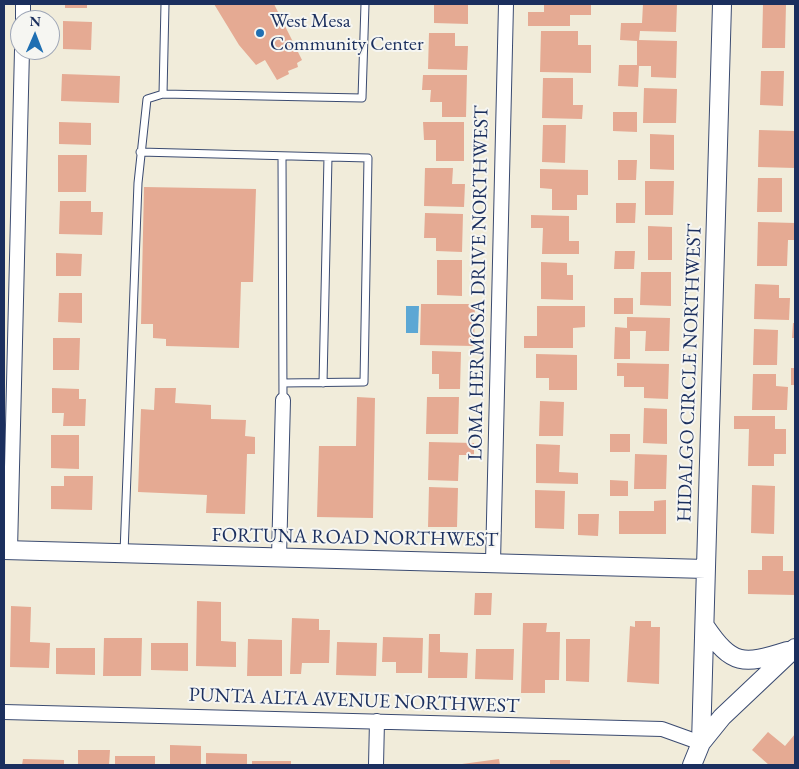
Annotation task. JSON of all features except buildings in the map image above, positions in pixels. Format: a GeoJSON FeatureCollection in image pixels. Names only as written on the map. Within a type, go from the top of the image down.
{"type":"FeatureCollection","features":[{"type":"Feature","properties":{"kind":"street","name":"LOMA HERMOSA DRIVE NORTHWEST"},"geometry":{"type":"LineString","coordinates":[[493,562],[506,4]]}},
{"type":"Feature","properties":{"kind":"street","name":"HIDALGO CIRCLE NORTHWEST"},"geometry":{"type":"LineString","coordinates":[[701,743],[722,4]]}},
{"type":"Feature","properties":{"kind":"street"},"geometry":{"type":"LineString","coordinates":[[7,550],[22,60]]}},
{"type":"Feature","properties":{"kind":"street"},"geometry":{"type":"LineString","coordinates":[[279,557],[283,400]]}},
{"type":"Feature","properties":{"kind":"street","name":"FORTUNA ROAD NORTHWEST"},"geometry":{"type":"LineString","coordinates":[[7,550],[706,569]]}},
{"type":"Feature","properties":{"kind":"street"},"geometry":{"type":"LineString","coordinates":[[705,626],[719,646],[728,654],[745,661],[759,660],[794,649]]}},
{"type":"Feature","properties":{"kind":"street"},"geometry":{"type":"LineString","coordinates":[[692,765],[701,743],[745,693],[794,649]]}},
{"type":"Feature","properties":{"kind":"street","name":"PUNTA ALTA AVENUE NORTHWEST"},"geometry":{"type":"LineString","coordinates":[[4,712],[662,729],[701,743]]}},
{"type":"Feature","properties":{"kind":"street"},"geometry":{"type":"LineString","coordinates":[[376,765],[377,721]]}},
{"type":"Feature","properties":{"kind":"lane"},"geometry":{"type":"LineString","coordinates":[[163,94],[165,4]]}},
{"type":"Feature","properties":{"kind":"lane"},"geometry":{"type":"LineString","coordinates":[[124,553],[140,152],[147,99],[163,94],[362,98],[365,4]]}},
{"type":"Feature","properties":{"kind":"lane"},"geometry":{"type":"LineString","coordinates":[[140,152],[368,158],[364,382],[283,383]]}},
{"type":"Feature","properties":{"kind":"lane"},"geometry":{"type":"LineString","coordinates":[[282,156],[283,400]]}},
{"type":"Feature","properties":{"kind":"lane"},"geometry":{"type":"LineString","coordinates":[[323,383],[328,157]]}},
{"type":"Feature","properties":{"kind":"water"},"geometry":{"type":"Polygon","coordinates":[[[406,306],[419,306],[418,333],[406,333],[406,306]]]}},
{"type":"Feature","properties":{"kind":"place","name":"West Mesa Community Center"},"geometry":{"type":"Point","coordinates":[260,33]}}]}
